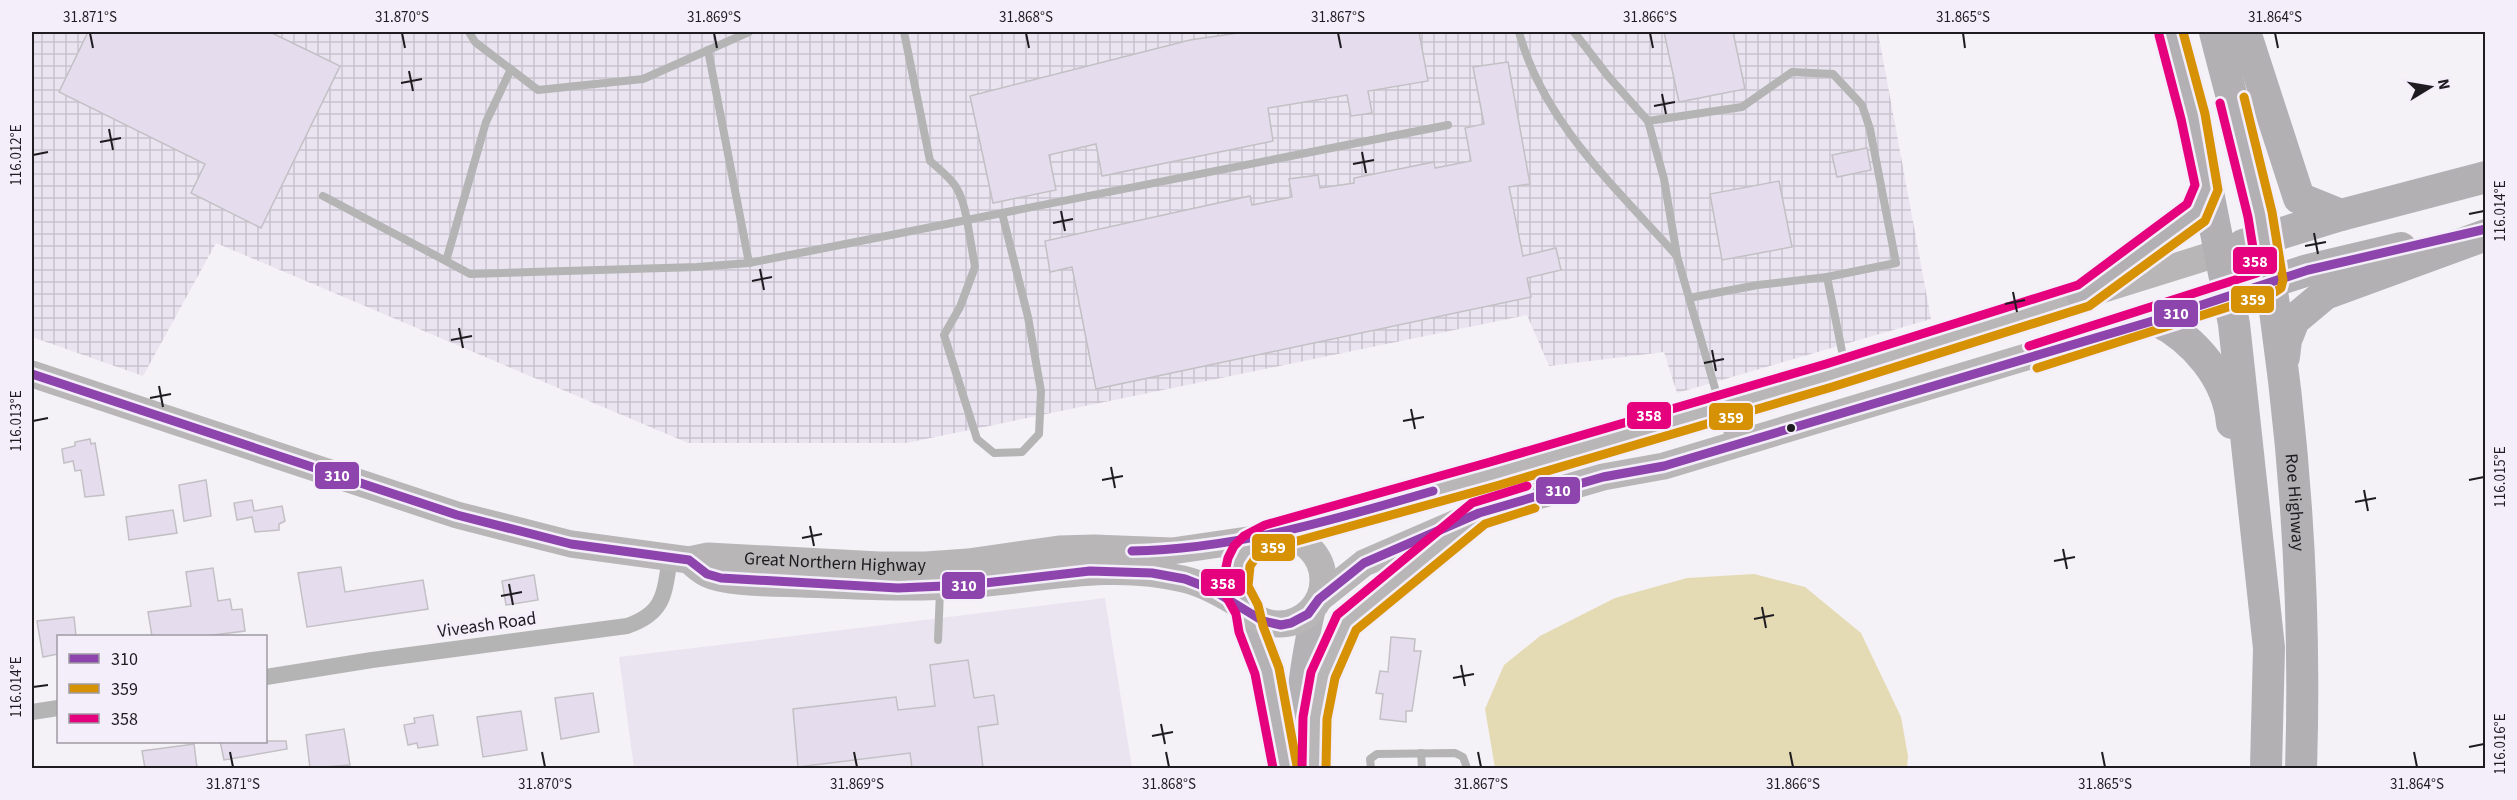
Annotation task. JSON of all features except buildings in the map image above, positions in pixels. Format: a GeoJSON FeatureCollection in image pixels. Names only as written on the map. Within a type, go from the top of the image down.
{"type":"FeatureCollection","features":[{"type":"Feature","properties":{"kind":"highway"},"geometry":{"type":"LineString","coordinates":[[2170,32],[2193,116],[2229,296],[2239,366],[2269,648],[2266,768]]}},
{"type":"Feature","properties":{"kind":"highway","name":"Roe Highway"},"geometry":{"type":"LineString","coordinates":[[2215,32],[2260,215],[2271,281],[2292,454],[2300,568],[2304,689],[2301,768]]}},
{"type":"Feature","properties":{"kind":"highway"},"geometry":{"type":"LineString","coordinates":[[2245,32],[2299,198],[2341,215]]}},
{"type":"Feature","properties":{"kind":"highway","name":"Great Northern Highway"},"geometry":{"type":"LineString","coordinates":[[2219,253],[2341,215],[2486,177]]}},
{"type":"Feature","properties":{"kind":"highway"},"geometry":{"type":"LineString","coordinates":[[2083,296],[2198,212],[2207,186]]}},
{"type":"Feature","properties":{"kind":"highway"},"geometry":{"type":"LineString","coordinates":[[2229,296],[2308,270],[2486,229]]}},
{"type":"Feature","properties":{"kind":"highway"},"geometry":{"type":"LineString","coordinates":[[2282,373],[2286,340],[2294,320],[2325,294],[2486,235]]}},
{"type":"Feature","properties":{"kind":"highway"},"geometry":{"type":"LineString","coordinates":[[2156,320],[2174,329],[2192,343],[2206,360],[2230,405],[2246,565],[2269,648]]}},
{"type":"Feature","properties":{"kind":"main road","name":"Great Northern Highway"},"geometry":{"type":"LineString","coordinates":[[940,575],[1059,549],[1172,551],[1271,537],[1482,478],[1846,370],[2219,253]]}},
{"type":"Feature","properties":{"kind":"main road"},"geometry":{"type":"LineString","coordinates":[[1317,603],[1324,580],[1320,562],[1308,547],[1292,537],[1271,537],[1251,546],[1239,562],[1235,580],[1236,590],[1246,609],[1263,621],[1281,625],[1299,620],[1364,563],[1479,513],[1602,477],[1664,466],[2156,320],[2229,296]]}},
{"type":"Feature","properties":{"kind":"main road"},"geometry":{"type":"LineString","coordinates":[[1846,370],[1864,387],[1886,393],[1906,394]]}},
{"type":"Feature","properties":{"kind":"main road","name":"Great Northern Highway"},"geometry":{"type":"LineString","coordinates":[[32,374],[458,515],[571,544],[679,559],[708,556],[879,565],[940,575],[1152,573],[1185,579],[1211,589],[1246,609]]}},
{"type":"Feature","properties":{"kind":"main road"},"geometry":{"type":"LineString","coordinates":[[1314,768],[1315,718],[1323,674],[1346,623],[1479,513]]}},
{"type":"Feature","properties":{"kind":"street","name":"Viveash Road"},"geometry":{"type":"LineString","coordinates":[[267,677],[372,660],[627,626],[644,620],[657,609],[679,559]]}},
{"type":"Feature","properties":{"kind":"street"},"geometry":{"type":"LineString","coordinates":[[1302,768],[1297,726],[1298,704],[1303,665],[1317,603]]}},
{"type":"Feature","properties":{"kind":"street"},"geometry":{"type":"LineString","coordinates":[[1246,609],[1267,671],[1285,768]]}},
{"type":"Feature","properties":{"kind":"street"},"geometry":{"type":"LineString","coordinates":[[32,712],[57,708]]}},
{"type":"Feature","properties":{"kind":"lane"},"geometry":{"type":"LineString","coordinates":[[469,32],[475,42],[538,90],[643,79],[749,32]]}},
{"type":"Feature","properties":{"kind":"lane"},"geometry":{"type":"LineString","coordinates":[[904,32],[930,161],[947,175],[962,193],[975,267],[960,307],[944,335],[977,439],[994,453],[1022,452],[1039,434],[1041,391],[1028,317],[1002,213]]}},
{"type":"Feature","properties":{"kind":"lane"},"geometry":{"type":"LineString","coordinates":[[1519,32],[1543,94],[1584,153],[1677,256]]}},
{"type":"Feature","properties":{"kind":"lane"},"geometry":{"type":"LineString","coordinates":[[1574,32],[1608,76],[1648,121],[1664,179],[1677,256],[1731,446]]}},
{"type":"Feature","properties":{"kind":"lane"},"geometry":{"type":"LineString","coordinates":[[708,50],[749,263]]}},
{"type":"Feature","properties":{"kind":"lane"},"geometry":{"type":"LineString","coordinates":[[446,261],[486,122],[511,69]]}},
{"type":"Feature","properties":{"kind":"lane"},"geometry":{"type":"LineString","coordinates":[[1648,121],[1742,107],[1792,72],[1833,74],[1862,105],[1870,129],[1896,263],[1827,277],[1758,285],[1689,298]]}},
{"type":"Feature","properties":{"kind":"lane"},"geometry":{"type":"LineString","coordinates":[[323,196],[470,274],[697,267],[749,263],[1448,125]]}},
{"type":"Feature","properties":{"kind":"lane"},"geometry":{"type":"LineString","coordinates":[[1827,277],[1846,370]]}},
{"type":"Feature","properties":{"kind":"lane"},"geometry":{"type":"LineString","coordinates":[[938,640],[940,575]]}},
{"type":"Feature","properties":{"kind":"lane"},"geometry":{"type":"LineString","coordinates":[[1371,768],[1370,759],[1377,754],[1421,753],[1459,754],[1467,768]]}},
{"type":"Feature","properties":{"kind":"lane"},"geometry":{"type":"LineString","coordinates":[[1421,753],[1422,768]]}},
{"type":"Feature","properties":{"kind":"shaded area"},"geometry":{"type":"Polygon","coordinates":[[[32,32],[1878,32],[1931,319],[1677,393],[1664,352],[1549,366],[1527,315],[906,443],[688,443],[216,243],[143,376],[32,337],[32,32]]]}},
{"type":"Feature","properties":{"kind":"shaded area"},"geometry":{"type":"Polygon","coordinates":[[[1754,574],[1805,587],[1861,633],[1901,717],[1908,756],[1907,768],[1495,768],[1485,709],[1504,665],[1540,636],[1615,598],[1687,578],[1754,574]]]}},
{"type":"Feature","properties":{"kind":"shaded area"},"geometry":{"type":"Polygon","coordinates":[[[1105,598],[1132,768],[634,768],[619,657],[1105,598]]]}},
{"type":"Feature","properties":{"kind":"transit line","name":"359"},"geometry":{"type":"LineString","coordinates":[[1297,766],[1279,668],[1263,626],[1258,605],[1248,586],[1250,566],[1254,560],[1272,548],[1496,486],[1832,387],[2089,306],[2205,221],[2218,190],[2205,114],[2183,32]]}},
{"type":"Feature","properties":{"kind":"transit line","name":"358"},"geometry":{"type":"LineString","coordinates":[[1273,768],[1255,674],[1239,632],[1236,614],[1225,594],[1223,581],[1228,558],[1234,546],[1244,536],[1265,525],[1826,364],[2078,285],[2187,204],[2195,185],[2159,35]]}},
{"type":"Feature","properties":{"kind":"transit line","name":"359"},"geometry":{"type":"LineString","coordinates":[[2037,368],[2275,292],[2281,288],[2283,280],[2272,212],[2244,97]]}},
{"type":"Feature","properties":{"kind":"transit line","name":"358"},"geometry":{"type":"LineString","coordinates":[[2029,346],[2257,273],[2248,217],[2220,103]]}},
{"type":"Feature","properties":{"kind":"transit line","name":"310"},"geometry":{"type":"LineString","coordinates":[[32,374],[457,515],[571,544],[689,560],[707,574],[721,578],[898,588],[967,585],[1090,571],[1152,573],[1185,579],[1211,589],[1263,621],[1281,625],[1291,623],[1308,614],[1319,599],[1364,563],[1479,513],[1603,477],[1664,466],[2156,320],[2308,270],[2486,229]]}},
{"type":"Feature","properties":{"kind":"transit line","name":"358"},"geometry":{"type":"LineString","coordinates":[[1302,768],[1303,717],[1311,672],[1337,615],[1472,503],[1527,486]]}},
{"type":"Feature","properties":{"kind":"transit line","name":"310"},"geometry":{"type":"LineString","coordinates":[[1132,551],[1171,549],[1247,539],[1321,522],[1433,491]]}},
{"type":"Feature","properties":{"kind":"transit line","name":"359"},"geometry":{"type":"LineString","coordinates":[[1326,768],[1327,719],[1335,678],[1356,630],[1485,524],[1535,508]]}}]}
